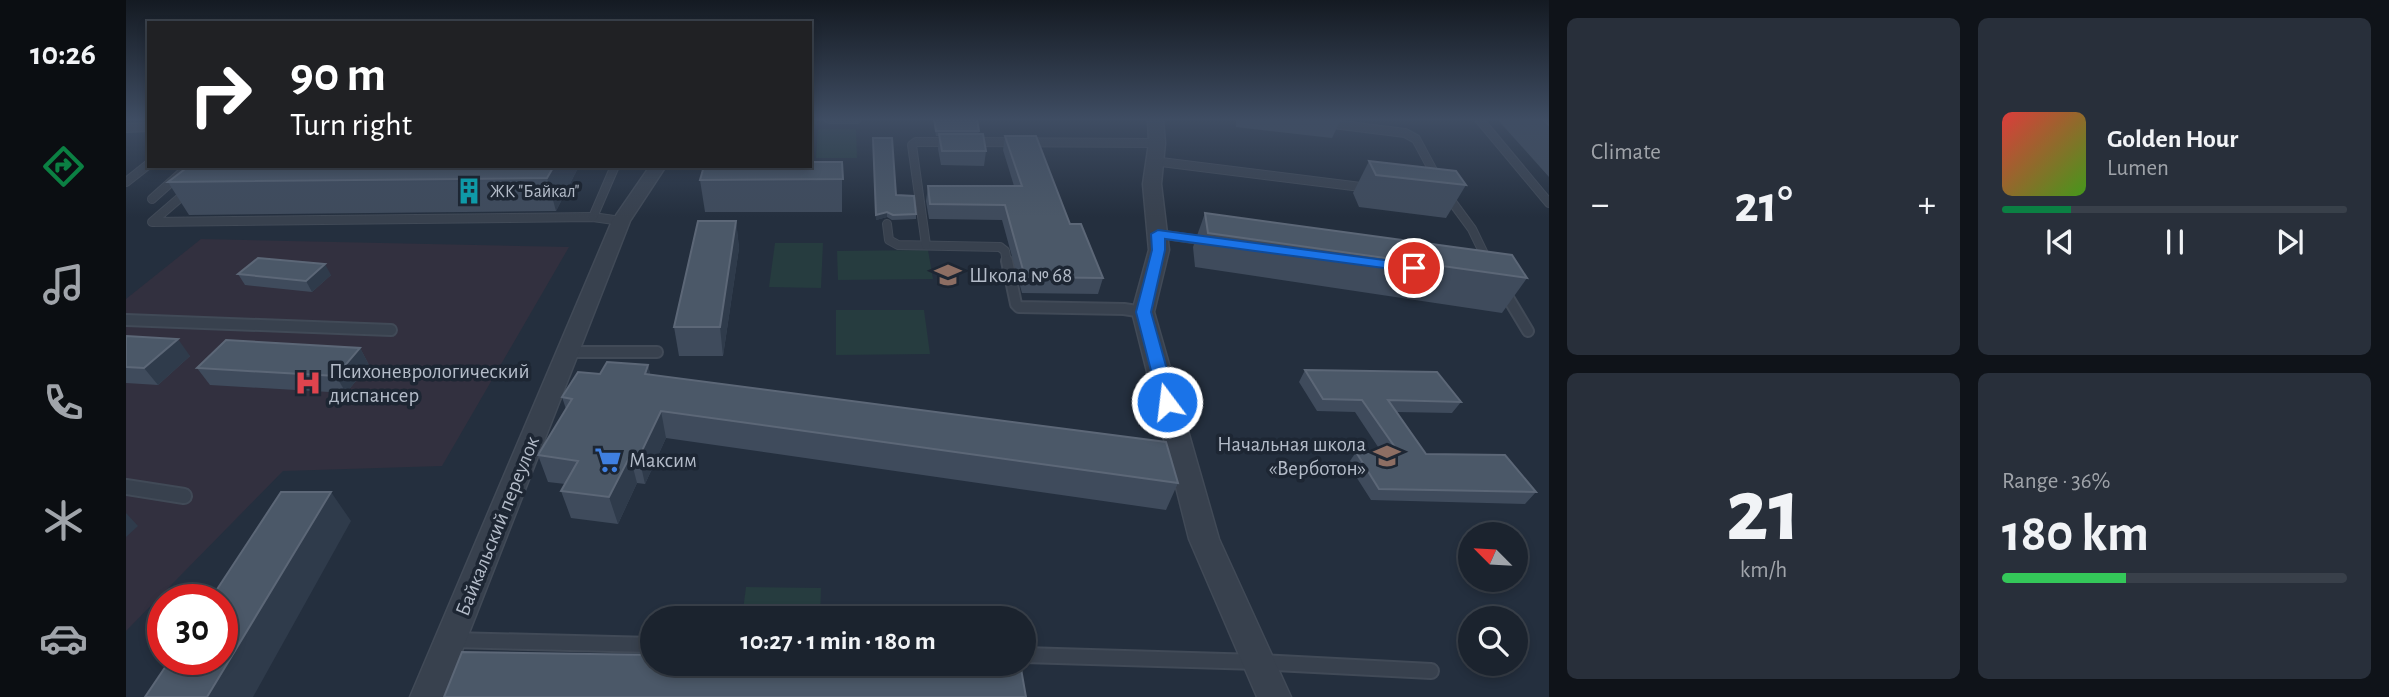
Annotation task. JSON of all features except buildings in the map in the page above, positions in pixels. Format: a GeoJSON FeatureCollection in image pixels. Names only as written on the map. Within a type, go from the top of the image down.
{"type":"FeatureCollection","features":[{"type":"Feature","properties":{"kind":"street"},"geometry":{"type":"LineString","coordinates":[[1154,152],[1152,184],[1159,250],[1143,312],[1172,447],[1203,539],[1275,697]]}},
{"type":"Feature","properties":{"kind":"street","name":"Байкальский переулок"},"geometry":{"type":"LineString","coordinates":[[427,697],[564,378],[568,352],[621,221],[657,168]]}},
{"type":"Feature","properties":{"kind":"lane"},"geometry":{"type":"LineString","coordinates":[[913,152],[926,245]]}},
{"type":"Feature","properties":{"kind":"lane"},"geometry":{"type":"LineString","coordinates":[[1204,152],[1381,190]]}},
{"type":"Feature","properties":{"kind":"lane"},"geometry":{"type":"LineString","coordinates":[[1423,152],[1449,198],[1472,229],[1492,270]]}},
{"type":"Feature","properties":{"kind":"lane"},"geometry":{"type":"LineString","coordinates":[[1506,152],[1549,203]]}},
{"type":"Feature","properties":{"kind":"lane"},"geometry":{"type":"LineString","coordinates":[[126,182],[147,165]]}},
{"type":"Feature","properties":{"kind":"lane"},"geometry":{"type":"LineString","coordinates":[[152,199],[186,168]]}},
{"type":"Feature","properties":{"kind":"lane"},"geometry":{"type":"LineString","coordinates":[[593,217],[614,168]]}},
{"type":"Feature","properties":{"kind":"lane"},"geometry":{"type":"LineString","coordinates":[[126,173],[138,172]]}},
{"type":"Feature","properties":{"kind":"lane"},"geometry":{"type":"LineString","coordinates":[[200,180],[152,222],[593,217],[621,221]]}},
{"type":"Feature","properties":{"kind":"lane"},"geometry":{"type":"LineString","coordinates":[[1435,197],[1449,198]]}},
{"type":"Feature","properties":{"kind":"lane"},"geometry":{"type":"LineString","coordinates":[[887,224],[892,243],[1000,247],[1004,251],[1016,304],[1019,307],[1124,309],[1143,312]]}},
{"type":"Feature","properties":{"kind":"lane"},"geometry":{"type":"LineString","coordinates":[[1158,234],[1223,243]]}},
{"type":"Feature","properties":{"kind":"lane"},"geometry":{"type":"LineString","coordinates":[[1497,279],[1528,331]]}},
{"type":"Feature","properties":{"kind":"lane"},"geometry":{"type":"LineString","coordinates":[[126,320],[391,330]]}},
{"type":"Feature","properties":{"kind":"lane"},"geometry":{"type":"LineString","coordinates":[[568,352],[657,352]]}},
{"type":"Feature","properties":{"kind":"lane"},"geometry":{"type":"LineString","coordinates":[[126,487],[184,496]]}},
{"type":"Feature","properties":{"kind":"lane"},"geometry":{"type":"LineString","coordinates":[[451,640],[640,645]]}},
{"type":"Feature","properties":{"kind":"lane"},"geometry":{"type":"LineString","coordinates":[[1036,656],[1258,662],[1431,671]]}},
{"type":"Feature","properties":{"kind":"shaded area","name":"Психоневрологический диспансер"},"geometry":{"type":"Polygon","coordinates":[[[201,239],[569,247],[442,466],[283,471],[172,584],[147,584],[147,610],[126,631],[126,299],[201,239]]]}},
{"type":"Feature","properties":{"kind":"green space"},"geometry":{"type":"Polygon","coordinates":[[[816,152],[857,152],[857,158],[816,158],[816,152]]]}},
{"type":"Feature","properties":{"kind":"green space"},"geometry":{"type":"Polygon","coordinates":[[[775,243],[823,243],[821,288],[769,287],[775,243]]]}},
{"type":"Feature","properties":{"kind":"green space"},"geometry":{"type":"Polygon","coordinates":[[[928,250],[933,279],[838,280],[837,251],[928,250]]]}},
{"type":"Feature","properties":{"kind":"green space"},"geometry":{"type":"Polygon","coordinates":[[[836,310],[924,310],[930,354],[836,355],[836,310]]]}},
{"type":"Feature","properties":{"kind":"green space"},"geometry":{"type":"Polygon","coordinates":[[[746,587],[821,588],[820,606],[744,606],[746,587]]]}},
{"type":"Feature","properties":{"kind":"place","name":"ЖК \"Байкал\""},"geometry":{"type":"Point","coordinates":[469,191]}},
{"type":"Feature","properties":{"kind":"place","name":"Школа № 68"},"geometry":{"type":"Point","coordinates":[948,275]}},
{"type":"Feature","properties":{"kind":"place","name":"Психоневрологический диспансер"},"geometry":{"type":"Point","coordinates":[308,383]}},
{"type":"Feature","properties":{"kind":"place","name":"Начальная школа «Верботон»"},"geometry":{"type":"Point","coordinates":[1387,456]}},
{"type":"Feature","properties":{"kind":"place","name":"Максим"},"geometry":{"type":"Point","coordinates":[608,460]}},
{"type":"Feature","properties":{"kind":"route"},"geometry":{"type":"LineString","coordinates":[[1167,402],[1143,312],[1159,250],[1158,234],[1414,268]]}}]}
